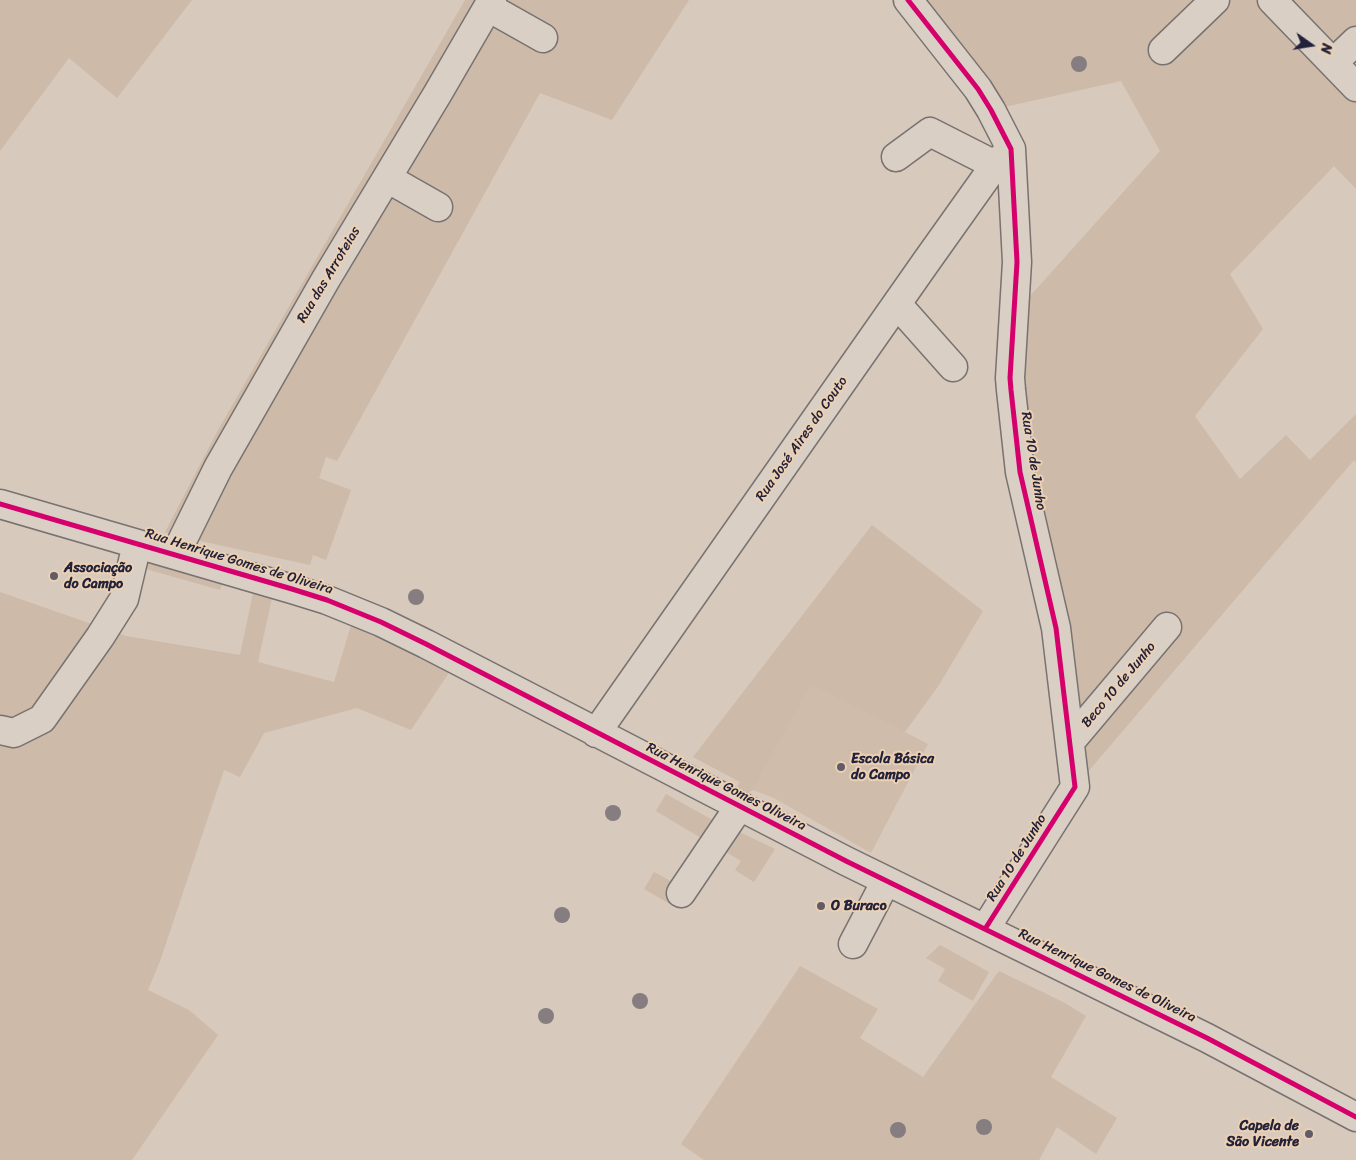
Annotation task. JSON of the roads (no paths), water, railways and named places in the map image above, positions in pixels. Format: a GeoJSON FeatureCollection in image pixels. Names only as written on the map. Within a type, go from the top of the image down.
{"type":"FeatureCollection","features":[{"type":"Feature","properties":{"kind":"street","name":"Rua 10 de Junho"},"geometry":{"type":"LineString","coordinates":[[908,0],[978,89],[991,110],[1003,157],[1018,262],[1010,378],[1020,472],[1056,628],[1075,787],[985,929]]}},
{"type":"Feature","properties":{"kind":"street"},"geometry":{"type":"LineString","coordinates":[[1163,50],[1215,0]]}},
{"type":"Feature","properties":{"kind":"street"},"geometry":{"type":"LineString","coordinates":[[1272,0],[1356,87]]}},
{"type":"Feature","properties":{"kind":"street"},"geometry":{"type":"LineString","coordinates":[[490,3],[543,38]]}},
{"type":"Feature","properties":{"kind":"street","name":"Rua das Arroteias"},"geometry":{"type":"LineString","coordinates":[[174,554],[218,468],[326,279],[490,3]]}},
{"type":"Feature","properties":{"kind":"street"},"geometry":{"type":"LineString","coordinates":[[1332,63],[1356,41]]}},
{"type":"Feature","properties":{"kind":"street"},"geometry":{"type":"LineString","coordinates":[[896,157],[930,132],[1003,157]]}},
{"type":"Feature","properties":{"kind":"street","name":"Rua José Aires do Couto"},"geometry":{"type":"LineString","coordinates":[[596,733],[897,304],[1003,157]]}},
{"type":"Feature","properties":{"kind":"street"},"geometry":{"type":"LineString","coordinates":[[391,171],[442,200]]}},
{"type":"Feature","properties":{"kind":"street"},"geometry":{"type":"LineString","coordinates":[[897,304],[953,367]]}},
{"type":"Feature","properties":{"kind":"street","name":"Rua Henrique Gomes de Oliveira"},"geometry":{"type":"LineString","coordinates":[[0,504],[292,589],[354,610],[426,644],[596,733]]}},
{"type":"Feature","properties":{"kind":"street"},"geometry":{"type":"LineString","coordinates":[[0,730],[14,732],[42,719],[100,637],[124,599],[137,544]]}},
{"type":"Feature","properties":{"kind":"street","name":"Beco 10 de Junho"},"geometry":{"type":"LineString","coordinates":[[1070,742],[1167,627]]}},
{"type":"Feature","properties":{"kind":"street","name":"Rua Henrique Gomes Oliveira"},"geometry":{"type":"LineString","coordinates":[[596,733],[846,861]]}},
{"type":"Feature","properties":{"kind":"street"},"geometry":{"type":"LineString","coordinates":[[681,893],[739,807]]}},
{"type":"Feature","properties":{"kind":"street","name":"Rua Henrique Gomes de Oliveira"},"geometry":{"type":"LineString","coordinates":[[846,861],[1207,1038],[1356,1117]]}},
{"type":"Feature","properties":{"kind":"street"},"geometry":{"type":"LineString","coordinates":[[853,944],[886,881]]}},
{"type":"Feature","properties":{"kind":"place","name":"Associação do Campo"},"geometry":{"type":"Point","coordinates":[54,576]}},
{"type":"Feature","properties":{"kind":"place","name":"Escola Básica do Campo"},"geometry":{"type":"Point","coordinates":[841,767]}},
{"type":"Feature","properties":{"kind":"place","name":"O Buraco"},"geometry":{"type":"Point","coordinates":[821,906]}},
{"type":"Feature","properties":{"kind":"place","name":"Capela de São Vicente"},"geometry":{"type":"Point","coordinates":[1309,1134]}}]}
